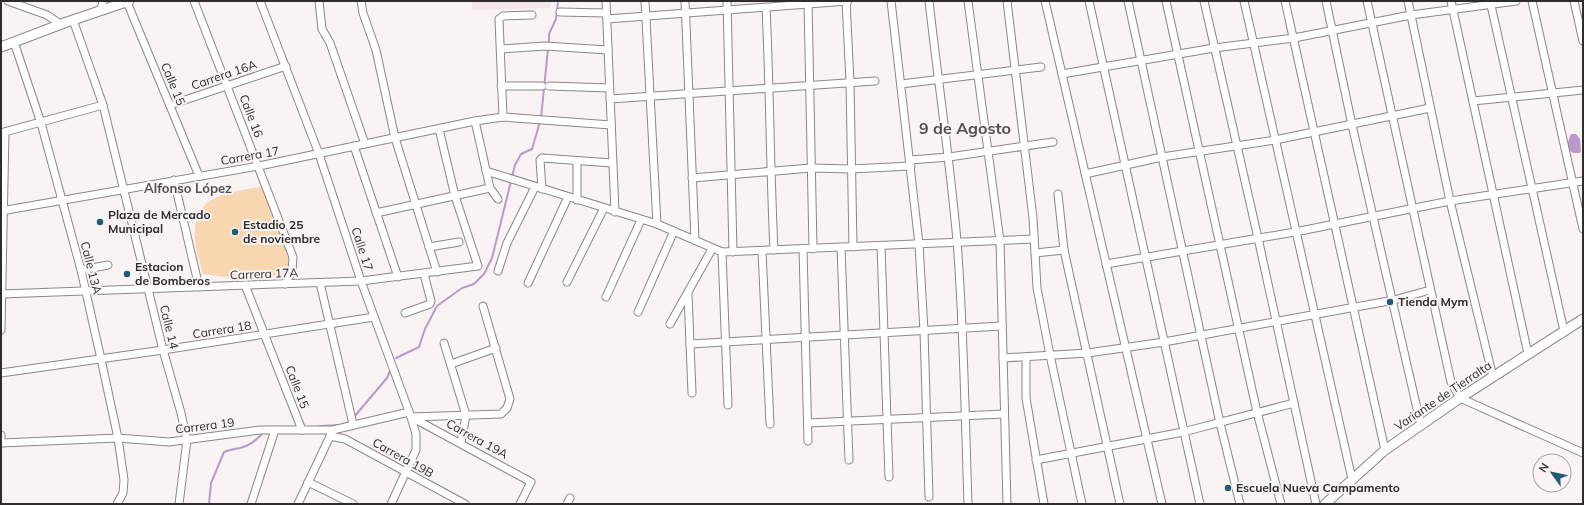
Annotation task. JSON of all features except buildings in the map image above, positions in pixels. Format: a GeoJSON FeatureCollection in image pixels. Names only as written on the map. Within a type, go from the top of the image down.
{"type":"FeatureCollection","features":[{"type":"Feature","properties":{"kind":"main road"},"geometry":{"type":"LineString","coordinates":[[1,47],[73,20],[102,6],[128,1]]}},
{"type":"Feature","properties":{"kind":"main road","name":"Variante de Tierralta"},"geometry":{"type":"LineString","coordinates":[[1325,504],[1385,450],[1460,398],[1583,319]]}},
{"type":"Feature","properties":{"kind":"street"},"geometry":{"type":"LineString","coordinates":[[8,1],[47,15],[60,24]]}},
{"type":"Feature","properties":{"kind":"street","name":"Calle 15"},"geometry":{"type":"LineString","coordinates":[[128,1],[199,176]]}},
{"type":"Feature","properties":{"kind":"street","name":"Calle 16"},"geometry":{"type":"LineString","coordinates":[[194,1],[293,257],[292,271],[285,284]]}},
{"type":"Feature","properties":{"kind":"street","name":"Calle 17"},"geometry":{"type":"LineString","coordinates":[[260,1],[319,154],[361,281],[410,414],[416,450],[391,504]]}},
{"type":"Feature","properties":{"kind":"street"},"geometry":{"type":"LineString","coordinates":[[319,1],[322,29],[330,43],[365,144]]}},
{"type":"Feature","properties":{"kind":"street"},"geometry":{"type":"LineString","coordinates":[[361,1],[363,13],[376,50],[395,138],[437,272]]}},
{"type":"Feature","properties":{"kind":"street"},"geometry":{"type":"LineString","coordinates":[[606,1],[615,212]]}},
{"type":"Feature","properties":{"kind":"street"},"geometry":{"type":"LineString","coordinates":[[645,1],[657,224]]}},
{"type":"Feature","properties":{"kind":"street"},"geometry":{"type":"LineString","coordinates":[[685,1],[695,240]]}},
{"type":"Feature","properties":{"kind":"street"},"geometry":{"type":"LineString","coordinates":[[727,1],[733,252]]}},
{"type":"Feature","properties":{"kind":"street"},"geometry":{"type":"LineString","coordinates":[[560,12],[606,16],[646,16],[847,1],[853,247]]}},
{"type":"Feature","properties":{"kind":"street"},"geometry":{"type":"LineString","coordinates":[[891,1],[919,244],[924,330],[929,497]]}},
{"type":"Feature","properties":{"kind":"street"},"geometry":{"type":"LineString","coordinates":[[929,1],[949,157],[957,243],[963,328],[968,504]]}},
{"type":"Feature","properties":{"kind":"street"},"geometry":{"type":"LineString","coordinates":[[968,1],[976,75],[1000,241],[1007,504]]}},
{"type":"Feature","properties":{"kind":"street"},"geometry":{"type":"LineString","coordinates":[[1007,1],[1025,147],[1037,288],[1082,504]]}},
{"type":"Feature","properties":{"kind":"street"},"geometry":{"type":"LineString","coordinates":[[1045,1],[1162,504]]}},
{"type":"Feature","properties":{"kind":"street"},"geometry":{"type":"LineString","coordinates":[[1089,1],[1200,504]]}},
{"type":"Feature","properties":{"kind":"street"},"geometry":{"type":"LineString","coordinates":[[1128,1],[1220,423],[1240,504]]}},
{"type":"Feature","properties":{"kind":"street"},"geometry":{"type":"LineString","coordinates":[[1166,1],[1238,329],[1257,412],[1281,504]]}},
{"type":"Feature","properties":{"kind":"street"},"geometry":{"type":"LineString","coordinates":[[1204,1],[1316,504]]}},
{"type":"Feature","properties":{"kind":"street"},"geometry":{"type":"LineString","coordinates":[[1244,1],[1352,479]]}},
{"type":"Feature","properties":{"kind":"street"},"geometry":{"type":"LineString","coordinates":[[1285,1],[1385,450]]}},
{"type":"Feature","properties":{"kind":"street"},"geometry":{"type":"LineString","coordinates":[[1326,1],[1352,125],[1394,300],[1421,426]]}},
{"type":"Feature","properties":{"kind":"street"},"geometry":{"type":"LineString","coordinates":[[1367,1],[1391,116],[1451,382],[1460,398],[1583,453]]}},
{"type":"Feature","properties":{"kind":"street"},"geometry":{"type":"LineString","coordinates":[[1408,1],[1450,201],[1493,377]]}},
{"type":"Feature","properties":{"kind":"street"},"geometry":{"type":"LineString","coordinates":[[1450,1],[1528,354]]}},
{"type":"Feature","properties":{"kind":"street"},"geometry":{"type":"LineString","coordinates":[[1062,74],[1214,48],[1294,38],[1411,15],[1491,3],[1516,1]]}},
{"type":"Feature","properties":{"kind":"street"},"geometry":{"type":"LineString","coordinates":[[1532,1],[1583,229]]}},
{"type":"Feature","properties":{"kind":"street"},"geometry":{"type":"LineString","coordinates":[[1574,1],[1583,41]]}},
{"type":"Feature","properties":{"kind":"street"},"geometry":{"type":"LineString","coordinates":[[808,3],[813,249]]}},
{"type":"Feature","properties":{"kind":"street"},"geometry":{"type":"LineString","coordinates":[[1491,3],[1564,331]]}},
{"type":"Feature","properties":{"kind":"street"},"geometry":{"type":"LineString","coordinates":[[766,8],[770,88],[770,172],[774,250]]}},
{"type":"Feature","properties":{"kind":"street"},"geometry":{"type":"LineString","coordinates":[[502,117],[499,20],[501,17],[532,15]]}},
{"type":"Feature","properties":{"kind":"street","name":"Calle 14"},"geometry":{"type":"LineString","coordinates":[[73,20],[102,105],[148,289],[182,413],[187,440],[179,504]]}},
{"type":"Feature","properties":{"kind":"street","name":"Calle 13A"},"geometry":{"type":"LineString","coordinates":[[14,42],[41,123],[81,270],[118,438],[124,480],[122,493],[118,504]]}},
{"type":"Feature","properties":{"kind":"street"},"geometry":{"type":"LineString","coordinates":[[501,49],[545,46],[608,50]]}},
{"type":"Feature","properties":{"kind":"street","name":"Carrera 16A"},"geometry":{"type":"LineString","coordinates":[[170,105],[286,66]]}},
{"type":"Feature","properties":{"kind":"street"},"geometry":{"type":"LineString","coordinates":[[901,84],[1041,67]]}},
{"type":"Feature","properties":{"kind":"street"},"geometry":{"type":"LineString","coordinates":[[610,99],[875,80]]}},
{"type":"Feature","properties":{"kind":"street"},"geometry":{"type":"LineString","coordinates":[[501,86],[609,88]]}},
{"type":"Feature","properties":{"kind":"street"},"geometry":{"type":"LineString","coordinates":[[1473,101],[1583,90]]}},
{"type":"Feature","properties":{"kind":"street"},"geometry":{"type":"LineString","coordinates":[[1,330],[3,133],[102,105]]}},
{"type":"Feature","properties":{"kind":"street"},"geometry":{"type":"LineString","coordinates":[[1085,174],[1124,164],[1275,140],[1430,108]]}},
{"type":"Feature","properties":{"kind":"street","name":"Carrera 17"},"geometry":{"type":"LineString","coordinates":[[3,211],[259,166],[475,121],[502,117],[611,126]]}},
{"type":"Feature","properties":{"kind":"street"},"geometry":{"type":"LineString","coordinates":[[475,121],[490,188],[498,199]]}},
{"type":"Feature","properties":{"kind":"street"},"geometry":{"type":"LineString","coordinates":[[439,129],[455,196]]}},
{"type":"Feature","properties":{"kind":"street"},"geometry":{"type":"LineString","coordinates":[[692,178],[811,168],[851,169],[910,163],[1053,142]]}},
{"type":"Feature","properties":{"kind":"street"},"geometry":{"type":"LineString","coordinates":[[354,146],[398,277]]}},
{"type":"Feature","properties":{"kind":"street"},"geometry":{"type":"LineString","coordinates":[[498,271],[507,243],[538,188],[540,160],[542,158],[612,163]]}},
{"type":"Feature","properties":{"kind":"street"},"geometry":{"type":"LineString","coordinates":[[577,161],[577,200]]}},
{"type":"Feature","properties":{"kind":"street"},"geometry":{"type":"LineString","coordinates":[[486,171],[657,224],[722,252],[1034,239]]}},
{"type":"Feature","properties":{"kind":"street"},"geometry":{"type":"LineString","coordinates":[[174,180],[199,287]]}},
{"type":"Feature","properties":{"kind":"street"},"geometry":{"type":"LineString","coordinates":[[1106,264],[1146,256],[1296,232],[1450,201],[1583,181]]}},
{"type":"Feature","properties":{"kind":"street"},"geometry":{"type":"LineString","coordinates":[[376,213],[490,188]]}},
{"type":"Feature","properties":{"kind":"street"},"geometry":{"type":"LineString","coordinates":[[1058,194],[1064,250],[1088,353],[1120,504]]}},
{"type":"Feature","properties":{"kind":"street","name":"Carrera 17A"},"geometry":{"type":"LineString","coordinates":[[1,294],[361,281],[478,266],[455,196]]}},
{"type":"Feature","properties":{"kind":"street"},"geometry":{"type":"LineString","coordinates":[[528,283],[568,197]]}},
{"type":"Feature","properties":{"kind":"street"},"geometry":{"type":"LineString","coordinates":[[567,282],[604,208]]}},
{"type":"Feature","properties":{"kind":"street"},"geometry":{"type":"LineString","coordinates":[[606,297],[642,220]]}},
{"type":"Feature","properties":{"kind":"street"},"geometry":{"type":"LineString","coordinates":[[638,312],[674,231]]}},
{"type":"Feature","properties":{"kind":"street"},"geometry":{"type":"LineString","coordinates":[[429,247],[459,242]]}},
{"type":"Feature","properties":{"kind":"street"},"geometry":{"type":"LineString","coordinates":[[881,246],[889,477]]}},
{"type":"Feature","properties":{"kind":"street"},"geometry":{"type":"LineString","coordinates":[[670,324],[688,294],[712,248]]}},
{"type":"Feature","properties":{"kind":"street"},"geometry":{"type":"LineString","coordinates":[[841,248],[843,335],[849,460]]}},
{"type":"Feature","properties":{"kind":"street"},"geometry":{"type":"LineString","coordinates":[[803,249],[808,441]]}},
{"type":"Feature","properties":{"kind":"street"},"geometry":{"type":"LineString","coordinates":[[1035,253],[1064,250]]}},
{"type":"Feature","properties":{"kind":"street"},"geometry":{"type":"LineString","coordinates":[[762,251],[770,424]]}},
{"type":"Feature","properties":{"kind":"street"},"geometry":{"type":"LineString","coordinates":[[722,252],[728,405]]}},
{"type":"Feature","properties":{"kind":"street"},"geometry":{"type":"LineString","coordinates":[[81,270],[108,265]]}},
{"type":"Feature","properties":{"kind":"street"},"geometry":{"type":"LineString","coordinates":[[405,313],[430,304],[431,301],[424,274]]}},
{"type":"Feature","properties":{"kind":"street"},"geometry":{"type":"LineString","coordinates":[[320,283],[353,424]]}},
{"type":"Feature","properties":{"kind":"street","name":"Calle 15"},"geometry":{"type":"LineString","coordinates":[[245,285],[302,430]]}},
{"type":"Feature","properties":{"kind":"street"},"geometry":{"type":"LineString","coordinates":[[1003,358],[1026,358],[1088,353],[1164,342],[1354,308],[1394,300],[1430,290]]}},
{"type":"Feature","properties":{"kind":"street"},"geometry":{"type":"LineString","coordinates":[[688,294],[692,393]]}},
{"type":"Feature","properties":{"kind":"street"},"geometry":{"type":"LineString","coordinates":[[451,364],[496,348],[483,306]]}},
{"type":"Feature","properties":{"kind":"street","name":"Carrera 18"},"geometry":{"type":"LineString","coordinates":[[1,373],[164,350],[374,317]]}},
{"type":"Feature","properties":{"kind":"street"},"geometry":{"type":"LineString","coordinates":[[690,344],[1002,326]]}},
{"type":"Feature","properties":{"kind":"street"},"geometry":{"type":"LineString","coordinates":[[444,343],[466,415],[461,443]]}},
{"type":"Feature","properties":{"kind":"street","name":"Carrera 19"},"geometry":{"type":"LineString","coordinates":[[1,443],[118,438],[169,442],[260,430],[302,430],[331,433],[353,424],[410,414],[501,414],[507,408],[510,399],[496,348]]}},
{"type":"Feature","properties":{"kind":"street"},"geometry":{"type":"LineString","coordinates":[[1026,358],[1026,398],[1044,504]]}},
{"type":"Feature","properties":{"kind":"street"},"geometry":{"type":"LineString","coordinates":[[1036,460],[1147,440],[1220,423],[1294,403]]}},
{"type":"Feature","properties":{"kind":"street","name":"Carrera 19A"},"geometry":{"type":"LineString","coordinates":[[410,414],[531,482],[520,504]]}},
{"type":"Feature","properties":{"kind":"street"},"geometry":{"type":"LineString","coordinates":[[808,423],[1004,414]]}},
{"type":"Feature","properties":{"kind":"street"},"geometry":{"type":"LineString","coordinates":[[251,504],[275,430]]}},
{"type":"Feature","properties":{"kind":"street"},"geometry":{"type":"LineString","coordinates":[[298,504],[331,433]]}},
{"type":"Feature","properties":{"kind":"street","name":"Carrera 19B"},"geometry":{"type":"LineString","coordinates":[[331,433],[345,439],[465,504]]}},
{"type":"Feature","properties":{"kind":"street"},"geometry":{"type":"LineString","coordinates":[[1,435],[1,443]]}},
{"type":"Feature","properties":{"kind":"street"},"geometry":{"type":"LineString","coordinates":[[308,482],[344,502],[353,504]]}},
{"type":"Feature","properties":{"kind":"shaded area"},"geometry":{"type":"Polygon","coordinates":[[[472,1],[552,1],[550,8],[472,10],[472,1]]]}},
{"type":"Feature","properties":{"kind":"shaded area"},"geometry":{"type":"Polygon","coordinates":[[[731,1],[802,1],[731,7],[731,1]]]}},
{"type":"Feature","properties":{"kind":"shaded area"},"geometry":{"type":"Polygon","coordinates":[[[1571,134],[1576,134],[1580,139],[1580,153],[1573,153],[1568,147],[1571,134]]]}},
{"type":"Feature","properties":{"kind":"shaded area"},"geometry":{"type":"Polygon","coordinates":[[[264,186],[287,251],[289,265],[282,272],[261,278],[249,279],[203,274],[195,242],[196,223],[200,212],[207,204],[216,198],[238,191],[264,186]]]}},
{"type":"Feature","properties":{"kind":"waterway"},"geometry":{"type":"LineString","coordinates":[[549,44],[549,34],[556,19],[558,1]]}},
{"type":"Feature","properties":{"kind":"waterway"},"geometry":{"type":"LineString","coordinates":[[541,118],[548,49]]}},
{"type":"Feature","properties":{"kind":"waterway"},"geometry":{"type":"LineString","coordinates":[[396,358],[419,347],[425,329],[437,306],[462,288],[474,284],[484,274],[492,258],[515,165],[521,154],[532,149],[540,122]]}},
{"type":"Feature","properties":{"kind":"waterway"},"geometry":{"type":"LineString","coordinates":[[354,417],[387,378],[390,371]]}},
{"type":"Feature","properties":{"kind":"waterway"},"geometry":{"type":"LineString","coordinates":[[320,426],[341,425]]}},
{"type":"Feature","properties":{"kind":"waterway"},"geometry":{"type":"LineString","coordinates":[[209,504],[211,483],[224,452],[247,446],[263,433]]}},
{"type":"Feature","properties":{"kind":"place","name":"Plaza de Mercado Municipal"},"geometry":{"type":"Point","coordinates":[100,222]}},
{"type":"Feature","properties":{"kind":"place","name":"Estadio 25 de noviembre"},"geometry":{"type":"Point","coordinates":[235,232]}},
{"type":"Feature","properties":{"kind":"place","name":"Estacion de Bomberos"},"geometry":{"type":"Point","coordinates":[127,274]}},
{"type":"Feature","properties":{"kind":"place","name":"Tienda Mym"},"geometry":{"type":"Point","coordinates":[1390,302]}},
{"type":"Feature","properties":{"kind":"place","name":"Escuela Nueva Campamento"},"geometry":{"type":"Point","coordinates":[1228,488]}},
{"type":"Feature","properties":{"kind":"district","name":"9 de Agosto"},"geometry":{"type":"Point","coordinates":[965,128]}},
{"type":"Feature","properties":{"kind":"district","name":"Alfonso López"},"geometry":{"type":"Point","coordinates":[188,188]}}]}
